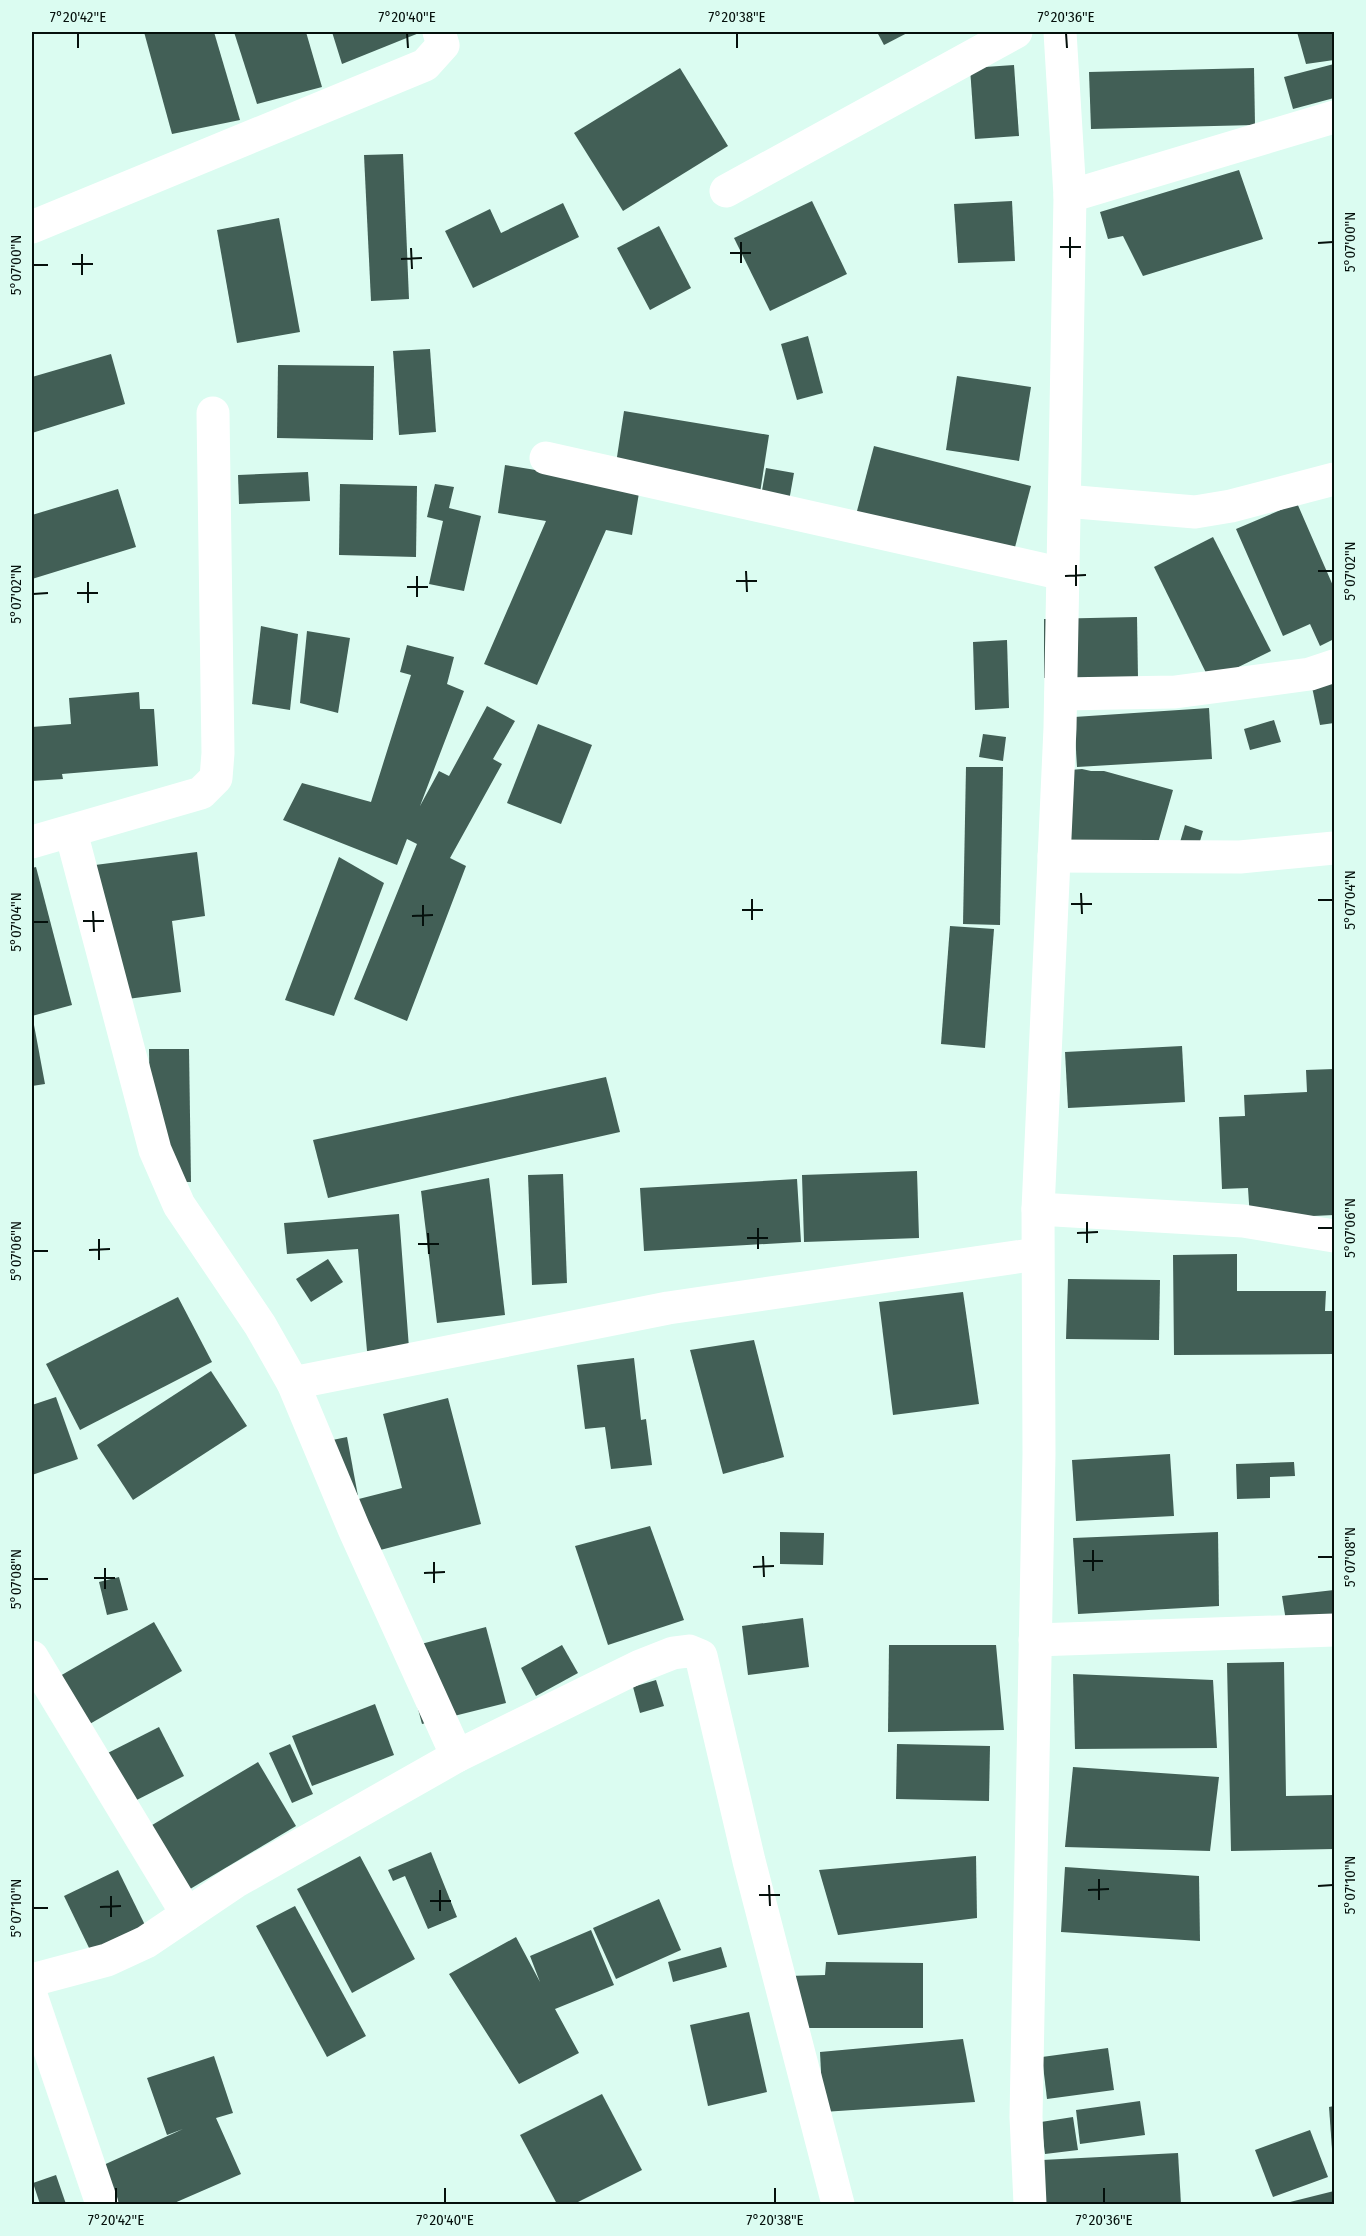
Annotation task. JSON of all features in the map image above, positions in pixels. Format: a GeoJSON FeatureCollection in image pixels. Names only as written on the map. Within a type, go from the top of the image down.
{"type":"FeatureCollection","features":[{"type":"Feature","properties":{"kind":"street"},"geometry":{"type":"LineString","coordinates":[[32,227],[425,65],[444,45],[439,32]]}},
{"type":"Feature","properties":{"kind":"street"},"geometry":{"type":"LineString","coordinates":[[726,191],[1016,32]]}},
{"type":"Feature","properties":{"kind":"street"},"geometry":{"type":"LineString","coordinates":[[1030,2205],[1026,2117],[1039,1454],[1037,1254],[1061,694],[1070,196],[1060,32]]}},
{"type":"Feature","properties":{"kind":"street"},"geometry":{"type":"LineString","coordinates":[[1070,196],[1335,117]]}},
{"type":"Feature","properties":{"kind":"street"},"geometry":{"type":"LineString","coordinates":[[32,842],[201,794],[216,778],[218,753],[213,413]]}},
{"type":"Feature","properties":{"kind":"street"},"geometry":{"type":"LineString","coordinates":[[546,458],[1063,574]]}},
{"type":"Feature","properties":{"kind":"street"},"geometry":{"type":"LineString","coordinates":[[1065,501],[1195,512],[1231,506],[1335,479]]}},
{"type":"Feature","properties":{"kind":"street"},"geometry":{"type":"LineString","coordinates":[[1061,694],[1175,692],[1310,674],[1335,666]]}},
{"type":"Feature","properties":{"kind":"street"},"geometry":{"type":"LineString","coordinates":[[71,832],[155,1150],[178,1205],[260,1325],[292,1383],[354,1529],[457,1756]]}},
{"type":"Feature","properties":{"kind":"street"},"geometry":{"type":"LineString","coordinates":[[1054,856],[1240,857],[1335,848]]}},
{"type":"Feature","properties":{"kind":"street"},"geometry":{"type":"LineString","coordinates":[[1038,1209],[1243,1221],[1335,1236]]}},
{"type":"Feature","properties":{"kind":"street"},"geometry":{"type":"LineString","coordinates":[[292,1383],[668,1308],[1037,1254]]}},
{"type":"Feature","properties":{"kind":"street"},"geometry":{"type":"LineString","coordinates":[[1035,1640],[1335,1630]]}},
{"type":"Feature","properties":{"kind":"street"},"geometry":{"type":"LineString","coordinates":[[32,1980],[107,1960],[146,1942],[235,1882],[457,1756],[640,1666],[673,1653],[688,1651],[700,1656],[711,1695],[749,1862],[837,2205]]}},
{"type":"Feature","properties":{"kind":"street"},"geometry":{"type":"LineString","coordinates":[[32,1658],[187,1914]]}},
{"type":"Feature","properties":{"kind":"street"},"geometry":{"type":"LineString","coordinates":[[32,1998],[102,2205]]}},
{"type":"Feature","properties":{"kind":"building"},"geometry":{"type":"Polygon","coordinates":[[[144,32],[214,32],[240,120],[172,134],[144,32]]]}},
{"type":"Feature","properties":{"kind":"building"},"geometry":{"type":"Polygon","coordinates":[[[234,32],[306,32],[322,87],[257,104],[234,32]]]}},
{"type":"Feature","properties":{"kind":"building"},"geometry":{"type":"Polygon","coordinates":[[[332,32],[418,32],[419,33],[342,64],[332,32]]]}},
{"type":"Feature","properties":{"kind":"building"},"geometry":{"type":"Polygon","coordinates":[[[877,32],[909,32],[884,45],[877,32]]]}},
{"type":"Feature","properties":{"kind":"building"},"geometry":{"type":"Polygon","coordinates":[[[1297,32],[1334,32],[1334,60],[1306,64],[1297,32]]]}},
{"type":"Feature","properties":{"kind":"building"},"geometry":{"type":"Polygon","coordinates":[[[1334,64],[1334,98],[1293,109],[1284,77],[1334,64]]]}},
{"type":"Feature","properties":{"kind":"building"},"geometry":{"type":"Polygon","coordinates":[[[1014,65],[1019,136],[975,139],[970,68],[1014,65]]]}},
{"type":"Feature","properties":{"kind":"building"},"geometry":{"type":"Polygon","coordinates":[[[680,68],[728,146],[623,211],[574,133],[680,68]]]}},
{"type":"Feature","properties":{"kind":"building"},"geometry":{"type":"Polygon","coordinates":[[[1254,68],[1255,125],[1091,129],[1089,72],[1254,68]]]}},
{"type":"Feature","properties":{"kind":"building"},"geometry":{"type":"Polygon","coordinates":[[[403,154],[409,299],[371,301],[364,155],[403,154]]]}},
{"type":"Feature","properties":{"kind":"building"},"geometry":{"type":"Polygon","coordinates":[[[1239,170],[1263,239],[1143,276],[1123,236],[1108,239],[1100,212],[1239,170]]]}},
{"type":"Feature","properties":{"kind":"building"},"geometry":{"type":"Polygon","coordinates":[[[812,201],[847,274],[770,311],[734,238],[812,201]]]}},
{"type":"Feature","properties":{"kind":"building"},"geometry":{"type":"Polygon","coordinates":[[[1012,201],[1015,261],[958,263],[954,204],[1012,201]]]}},
{"type":"Feature","properties":{"kind":"building"},"geometry":{"type":"Polygon","coordinates":[[[563,203],[579,237],[473,288],[445,231],[490,209],[501,233],[563,203]]]}},
{"type":"Feature","properties":{"kind":"building"},"geometry":{"type":"Polygon","coordinates":[[[279,218],[300,332],[237,343],[217,230],[279,218]]]}},
{"type":"Feature","properties":{"kind":"building"},"geometry":{"type":"Polygon","coordinates":[[[659,226],[691,288],[650,310],[617,248],[659,226]]]}},
{"type":"Feature","properties":{"kind":"building"},"geometry":{"type":"Polygon","coordinates":[[[808,336],[823,393],[797,400],[781,344],[808,336]]]}},
{"type":"Feature","properties":{"kind":"building"},"geometry":{"type":"Polygon","coordinates":[[[430,349],[436,432],[399,435],[393,351],[430,349]]]}},
{"type":"Feature","properties":{"kind":"building"},"geometry":{"type":"Polygon","coordinates":[[[111,354],[125,404],[32,433],[32,377],[111,354]]]}},
{"type":"Feature","properties":{"kind":"building"},"geometry":{"type":"Polygon","coordinates":[[[278,365],[374,366],[373,440],[277,438],[278,365]]]}},
{"type":"Feature","properties":{"kind":"building"},"geometry":{"type":"Polygon","coordinates":[[[957,376],[1031,387],[1019,461],[946,450],[957,376]]]}},
{"type":"Feature","properties":{"kind":"building"},"geometry":{"type":"Polygon","coordinates":[[[624,411],[769,435],[760,493],[615,470],[624,411]]]}},
{"type":"Feature","properties":{"kind":"building"},"geometry":{"type":"Polygon","coordinates":[[[874,446],[1031,486],[1009,570],[852,530],[874,446]]]}},
{"type":"Feature","properties":{"kind":"building"},"geometry":{"type":"Polygon","coordinates":[[[505,465],[640,487],[632,535],[606,530],[537,685],[484,664],[546,521],[498,513],[505,465]]]}},
{"type":"Feature","properties":{"kind":"building"},"geometry":{"type":"Polygon","coordinates":[[[766,468],[794,473],[789,501],[761,496],[766,468]]]}},
{"type":"Feature","properties":{"kind":"building"},"geometry":{"type":"Polygon","coordinates":[[[308,472],[310,501],[239,504],[238,475],[308,472]]]}},
{"type":"Feature","properties":{"kind":"building"},"geometry":{"type":"Polygon","coordinates":[[[340,484],[417,486],[416,557],[339,555],[340,484]]]}},
{"type":"Feature","properties":{"kind":"building"},"geometry":{"type":"Polygon","coordinates":[[[435,484],[454,487],[449,508],[481,516],[464,591],[429,584],[443,521],[427,517],[435,484]]]}},
{"type":"Feature","properties":{"kind":"building"},"geometry":{"type":"Polygon","coordinates":[[[118,489],[136,547],[32,579],[32,515],[118,489]]]}},
{"type":"Feature","properties":{"kind":"building"},"geometry":{"type":"Polygon","coordinates":[[[1297,503],[1334,588],[1334,639],[1320,646],[1310,624],[1283,636],[1236,529],[1297,503]]]}},
{"type":"Feature","properties":{"kind":"building"},"geometry":{"type":"Polygon","coordinates":[[[1213,537],[1271,651],[1210,681],[1154,567],[1213,537]]]}},
{"type":"Feature","properties":{"kind":"building"},"geometry":{"type":"Polygon","coordinates":[[[1137,617],[1138,678],[1044,678],[1044,619],[1137,617]]]}},
{"type":"Feature","properties":{"kind":"building"},"geometry":{"type":"Polygon","coordinates":[[[261,626],[298,634],[290,710],[252,704],[261,626]]]}},
{"type":"Feature","properties":{"kind":"building"},"geometry":{"type":"Polygon","coordinates":[[[307,631],[350,638],[338,713],[300,703],[307,631]]]}},
{"type":"Feature","properties":{"kind":"building"},"geometry":{"type":"Polygon","coordinates":[[[1007,640],[1009,708],[975,710],[973,642],[1007,640]]]}},
{"type":"Feature","properties":{"kind":"building"},"geometry":{"type":"Polygon","coordinates":[[[407,645],[454,657],[447,684],[464,691],[420,806],[439,771],[449,776],[487,706],[515,721],[493,759],[502,764],[450,858],[466,866],[407,1021],[354,999],[417,844],[407,839],[397,865],[283,820],[302,783],[371,802],[411,675],[400,672],[407,645]]]}},
{"type":"Feature","properties":{"kind":"building"},"geometry":{"type":"Polygon","coordinates":[[[1334,662],[1334,723],[1320,725],[1308,668],[1334,662]]]}},
{"type":"Feature","properties":{"kind":"building"},"geometry":{"type":"Polygon","coordinates":[[[139,692],[140,709],[154,709],[158,766],[62,774],[63,779],[32,781],[32,727],[71,724],[69,698],[139,692]]]}},
{"type":"Feature","properties":{"kind":"building"},"geometry":{"type":"Polygon","coordinates":[[[1209,708],[1212,759],[1077,767],[1074,717],[1209,708]]]}},
{"type":"Feature","properties":{"kind":"building"},"geometry":{"type":"Polygon","coordinates":[[[1274,720],[1281,742],[1250,750],[1244,729],[1274,720]]]}},
{"type":"Feature","properties":{"kind":"building"},"geometry":{"type":"Polygon","coordinates":[[[538,724],[592,745],[561,824],[507,803],[538,724]]]}},
{"type":"Feature","properties":{"kind":"building"},"geometry":{"type":"Polygon","coordinates":[[[983,734],[1006,737],[1003,761],[979,757],[983,734]]]}},
{"type":"Feature","properties":{"kind":"building"},"geometry":{"type":"Polygon","coordinates":[[[966,767],[1003,767],[1000,925],[963,924],[966,767]]]}},
{"type":"Feature","properties":{"kind":"building"},"geometry":{"type":"Polygon","coordinates":[[[1082,769],[1104,771],[1173,790],[1158,843],[1178,849],[1185,825],[1203,831],[1193,865],[1148,869],[1050,834],[1046,772],[1082,769]]]}},
{"type":"Feature","properties":{"kind":"building"},"geometry":{"type":"Polygon","coordinates":[[[197,852],[205,916],[172,921],[181,992],[112,1001],[95,865],[197,852]]]}},
{"type":"Feature","properties":{"kind":"building"},"geometry":{"type":"Polygon","coordinates":[[[339,857],[384,883],[334,1016],[285,1000],[339,857]]]}},
{"type":"Feature","properties":{"kind":"building"},"geometry":{"type":"Polygon","coordinates":[[[36,867],[72,1005],[32,1016],[32,868],[36,867]]]}},
{"type":"Feature","properties":{"kind":"building"},"geometry":{"type":"Polygon","coordinates":[[[950,926],[994,929],[985,1048],[941,1044],[950,926]]]}},
{"type":"Feature","properties":{"kind":"building"},"geometry":{"type":"Polygon","coordinates":[[[34,1025],[45,1084],[32,1086],[32,1026],[34,1025]]]}},
{"type":"Feature","properties":{"kind":"building"},"geometry":{"type":"Polygon","coordinates":[[[1182,1046],[1185,1102],[1068,1108],[1065,1052],[1182,1046]]]}},
{"type":"Feature","properties":{"kind":"building"},"geometry":{"type":"Polygon","coordinates":[[[149,1049],[189,1049],[191,1182],[151,1182],[149,1049]]]}},
{"type":"Feature","properties":{"kind":"building"},"geometry":{"type":"Polygon","coordinates":[[[1334,1069],[1334,1215],[1250,1219],[1248,1188],[1222,1189],[1219,1117],[1245,1116],[1244,1095],[1307,1092],[1306,1070],[1334,1069]]]}},
{"type":"Feature","properties":{"kind":"building"},"geometry":{"type":"Polygon","coordinates":[[[606,1077],[620,1132],[328,1198],[313,1140],[606,1077]]]}},
{"type":"Feature","properties":{"kind":"building"},"geometry":{"type":"Polygon","coordinates":[[[917,1171],[919,1238],[804,1242],[802,1175],[917,1171]]]}},
{"type":"Feature","properties":{"kind":"building"},"geometry":{"type":"Polygon","coordinates":[[[563,1174],[567,1283],[532,1285],[528,1175],[563,1174]]]}},
{"type":"Feature","properties":{"kind":"building"},"geometry":{"type":"Polygon","coordinates":[[[489,1178],[505,1315],[437,1323],[421,1191],[489,1178]]]}},
{"type":"Feature","properties":{"kind":"building"},"geometry":{"type":"Polygon","coordinates":[[[797,1179],[801,1242],[644,1251],[640,1188],[797,1179]]]}},
{"type":"Feature","properties":{"kind":"building"},"geometry":{"type":"Polygon","coordinates":[[[399,1214],[409,1348],[367,1351],[358,1249],[287,1254],[284,1223],[399,1214]]]}},
{"type":"Feature","properties":{"kind":"building"},"geometry":{"type":"Polygon","coordinates":[[[1237,1254],[1237,1291],[1326,1291],[1325,1311],[1334,1311],[1334,1354],[1174,1355],[1173,1255],[1237,1254]]]}},
{"type":"Feature","properties":{"kind":"building"},"geometry":{"type":"Polygon","coordinates":[[[328,1259],[343,1282],[311,1302],[296,1279],[328,1259]]]}},
{"type":"Feature","properties":{"kind":"building"},"geometry":{"type":"Polygon","coordinates":[[[1068,1279],[1160,1280],[1159,1340],[1066,1339],[1068,1279]]]}},
{"type":"Feature","properties":{"kind":"building"},"geometry":{"type":"Polygon","coordinates":[[[963,1292],[979,1404],[893,1415],[879,1302],[963,1292]]]}},
{"type":"Feature","properties":{"kind":"building"},"geometry":{"type":"Polygon","coordinates":[[[178,1297],[212,1362],[80,1430],[46,1364],[178,1297]]]}},
{"type":"Feature","properties":{"kind":"building"},"geometry":{"type":"Polygon","coordinates":[[[754,1340],[784,1457],[723,1474],[690,1350],[754,1340]]]}},
{"type":"Feature","properties":{"kind":"building"},"geometry":{"type":"Polygon","coordinates":[[[634,1358],[641,1420],[646,1419],[652,1465],[611,1469],[605,1427],[585,1429],[577,1365],[634,1358]]]}},
{"type":"Feature","properties":{"kind":"building"},"geometry":{"type":"Polygon","coordinates":[[[211,1371],[247,1426],[133,1500],[97,1445],[211,1371]]]}},
{"type":"Feature","properties":{"kind":"building"},"geometry":{"type":"Polygon","coordinates":[[[56,1397],[78,1459],[32,1475],[32,1405],[56,1397]]]}},
{"type":"Feature","properties":{"kind":"building"},"geometry":{"type":"Polygon","coordinates":[[[448,1398],[481,1524],[357,1556],[343,1503],[402,1488],[383,1414],[448,1398]]]}},
{"type":"Feature","properties":{"kind":"building"},"geometry":{"type":"Polygon","coordinates":[[[347,1437],[358,1496],[318,1443],[347,1437]]]}},
{"type":"Feature","properties":{"kind":"building"},"geometry":{"type":"Polygon","coordinates":[[[1170,1454],[1174,1516],[1076,1521],[1072,1460],[1170,1454]]]}},
{"type":"Feature","properties":{"kind":"building"},"geometry":{"type":"Polygon","coordinates":[[[1294,1462],[1295,1476],[1270,1477],[1270,1498],[1237,1499],[1236,1464],[1294,1462]]]}},
{"type":"Feature","properties":{"kind":"building"},"geometry":{"type":"Polygon","coordinates":[[[650,1526],[684,1620],[608,1645],[575,1546],[650,1526]]]}},
{"type":"Feature","properties":{"kind":"building"},"geometry":{"type":"Polygon","coordinates":[[[780,1532],[824,1533],[823,1565],[780,1564],[780,1532]]]}},
{"type":"Feature","properties":{"kind":"building"},"geometry":{"type":"Polygon","coordinates":[[[1218,1532],[1219,1606],[1078,1614],[1073,1538],[1218,1532]]]}},
{"type":"Feature","properties":{"kind":"building"},"geometry":{"type":"Polygon","coordinates":[[[119,1577],[128,1610],[107,1615],[99,1582],[119,1577]]]}},
{"type":"Feature","properties":{"kind":"building"},"geometry":{"type":"Polygon","coordinates":[[[1334,1590],[1334,1616],[1286,1621],[1282,1596],[1334,1590]]]}},
{"type":"Feature","properties":{"kind":"building"},"geometry":{"type":"Polygon","coordinates":[[[803,1618],[809,1667],[748,1675],[742,1626],[803,1618]]]}},
{"type":"Feature","properties":{"kind":"building"},"geometry":{"type":"Polygon","coordinates":[[[154,1622],[182,1671],[74,1733],[46,1684],[154,1622]]]}},
{"type":"Feature","properties":{"kind":"building"},"geometry":{"type":"Polygon","coordinates":[[[486,1627],[506,1703],[422,1724],[402,1649],[486,1627]]]}},
{"type":"Feature","properties":{"kind":"building"},"geometry":{"type":"Polygon","coordinates":[[[562,1645],[578,1673],[536,1696],[521,1668],[562,1645]]]}},
{"type":"Feature","properties":{"kind":"building"},"geometry":{"type":"Polygon","coordinates":[[[889,1645],[996,1645],[1004,1730],[888,1732],[889,1645]]]}},
{"type":"Feature","properties":{"kind":"building"},"geometry":{"type":"Polygon","coordinates":[[[1284,1662],[1286,1796],[1334,1795],[1334,1849],[1231,1851],[1227,1663],[1284,1662]]]}},
{"type":"Feature","properties":{"kind":"building"},"geometry":{"type":"Polygon","coordinates":[[[1073,1674],[1213,1680],[1217,1748],[1075,1749],[1073,1674]]]}},
{"type":"Feature","properties":{"kind":"building"},"geometry":{"type":"Polygon","coordinates":[[[656,1680],[664,1706],[640,1713],[633,1687],[656,1680]]]}},
{"type":"Feature","properties":{"kind":"building"},"geometry":{"type":"Polygon","coordinates":[[[375,1704],[394,1755],[312,1786],[292,1736],[375,1704]]]}},
{"type":"Feature","properties":{"kind":"building"},"geometry":{"type":"Polygon","coordinates":[[[159,1727],[184,1776],[117,1810],[92,1761],[159,1727]]]}},
{"type":"Feature","properties":{"kind":"building"},"geometry":{"type":"Polygon","coordinates":[[[290,1744],[313,1794],[292,1803],[269,1753],[290,1744]]]}},
{"type":"Feature","properties":{"kind":"building"},"geometry":{"type":"Polygon","coordinates":[[[897,1744],[990,1746],[989,1801],[896,1799],[897,1744]]]}},
{"type":"Feature","properties":{"kind":"building"},"geometry":{"type":"Polygon","coordinates":[[[258,1762],[296,1826],[170,1901],[132,1837],[258,1762]]]}},
{"type":"Feature","properties":{"kind":"building"},"geometry":{"type":"Polygon","coordinates":[[[1073,1767],[1219,1777],[1210,1851],[1065,1847],[1073,1767]]]}},
{"type":"Feature","properties":{"kind":"building"},"geometry":{"type":"Polygon","coordinates":[[[431,1852],[457,1917],[428,1929],[405,1876],[393,1881],[388,1870],[431,1852]]]}},
{"type":"Feature","properties":{"kind":"building"},"geometry":{"type":"Polygon","coordinates":[[[360,1856],[415,1959],[352,1993],[297,1889],[360,1856]]]}},
{"type":"Feature","properties":{"kind":"building"},"geometry":{"type":"Polygon","coordinates":[[[976,1856],[977,1918],[838,1935],[819,1870],[976,1856]]]}},
{"type":"Feature","properties":{"kind":"building"},"geometry":{"type":"Polygon","coordinates":[[[1065,1867],[1199,1876],[1200,1941],[1061,1932],[1065,1867]]]}},
{"type":"Feature","properties":{"kind":"building"},"geometry":{"type":"Polygon","coordinates":[[[118,1870],[145,1925],[91,1952],[64,1896],[118,1870]]]}},
{"type":"Feature","properties":{"kind":"building"},"geometry":{"type":"Polygon","coordinates":[[[659,1899],[681,1950],[616,1979],[593,1928],[659,1899]]]}},
{"type":"Feature","properties":{"kind":"building"},"geometry":{"type":"Polygon","coordinates":[[[295,1906],[366,2036],[327,2057],[256,1926],[295,1906]]]}},
{"type":"Feature","properties":{"kind":"building"},"geometry":{"type":"Polygon","coordinates":[[[591,1930],[614,1985],[555,2009],[579,2053],[519,2084],[449,1974],[516,1937],[540,1982],[530,1956],[591,1930]]]}},
{"type":"Feature","properties":{"kind":"building"},"geometry":{"type":"Polygon","coordinates":[[[721,1947],[727,1967],[673,1982],[668,1962],[721,1947]]]}},
{"type":"Feature","properties":{"kind":"building"},"geometry":{"type":"Polygon","coordinates":[[[826,1962],[923,1963],[923,2028],[787,2028],[787,1976],[825,1975],[826,1962]]]}},
{"type":"Feature","properties":{"kind":"building"},"geometry":{"type":"Polygon","coordinates":[[[749,2012],[767,2092],[708,2106],[690,2025],[749,2012]]]}},
{"type":"Feature","properties":{"kind":"building"},"geometry":{"type":"Polygon","coordinates":[[[963,2039],[975,2102],[823,2112],[820,2052],[963,2039]]]}},
{"type":"Feature","properties":{"kind":"building"},"geometry":{"type":"Polygon","coordinates":[[[1108,2048],[1114,2090],[1047,2099],[1042,2057],[1108,2048]]]}},
{"type":"Feature","properties":{"kind":"building"},"geometry":{"type":"Polygon","coordinates":[[[214,2056],[233,2113],[216,2118],[241,2174],[172,2204],[90,2204],[77,2177],[183,2129],[167,2135],[147,2078],[214,2056]]]}},
{"type":"Feature","properties":{"kind":"building"},"geometry":{"type":"Polygon","coordinates":[[[602,2094],[642,2170],[574,2204],[557,2204],[520,2135],[602,2094]]]}},
{"type":"Feature","properties":{"kind":"building"},"geometry":{"type":"Polygon","coordinates":[[[1140,2101],[1145,2135],[1080,2144],[1076,2110],[1140,2101]]]}},
{"type":"Feature","properties":{"kind":"building"},"geometry":{"type":"Polygon","coordinates":[[[1334,2106],[1334,2163],[1333,2163],[1329,2107],[1334,2106]]]}},
{"type":"Feature","properties":{"kind":"building"},"geometry":{"type":"Polygon","coordinates":[[[1073,2117],[1078,2150],[1045,2154],[1041,2122],[1073,2117]]]}},
{"type":"Feature","properties":{"kind":"building"},"geometry":{"type":"Polygon","coordinates":[[[1310,2130],[1328,2177],[1273,2197],[1255,2150],[1310,2130]]]}},
{"type":"Feature","properties":{"kind":"building"},"geometry":{"type":"Polygon","coordinates":[[[1178,2153],[1181,2204],[1045,2204],[1042,2160],[1178,2153]]]}},
{"type":"Feature","properties":{"kind":"building"},"geometry":{"type":"Polygon","coordinates":[[[56,2175],[66,2204],[40,2204],[33,2183],[56,2175]]]}},
{"type":"Feature","properties":{"kind":"building"},"geometry":{"type":"Polygon","coordinates":[[[1334,2191],[1334,2204],[1282,2204],[1334,2191]]]}}]}
